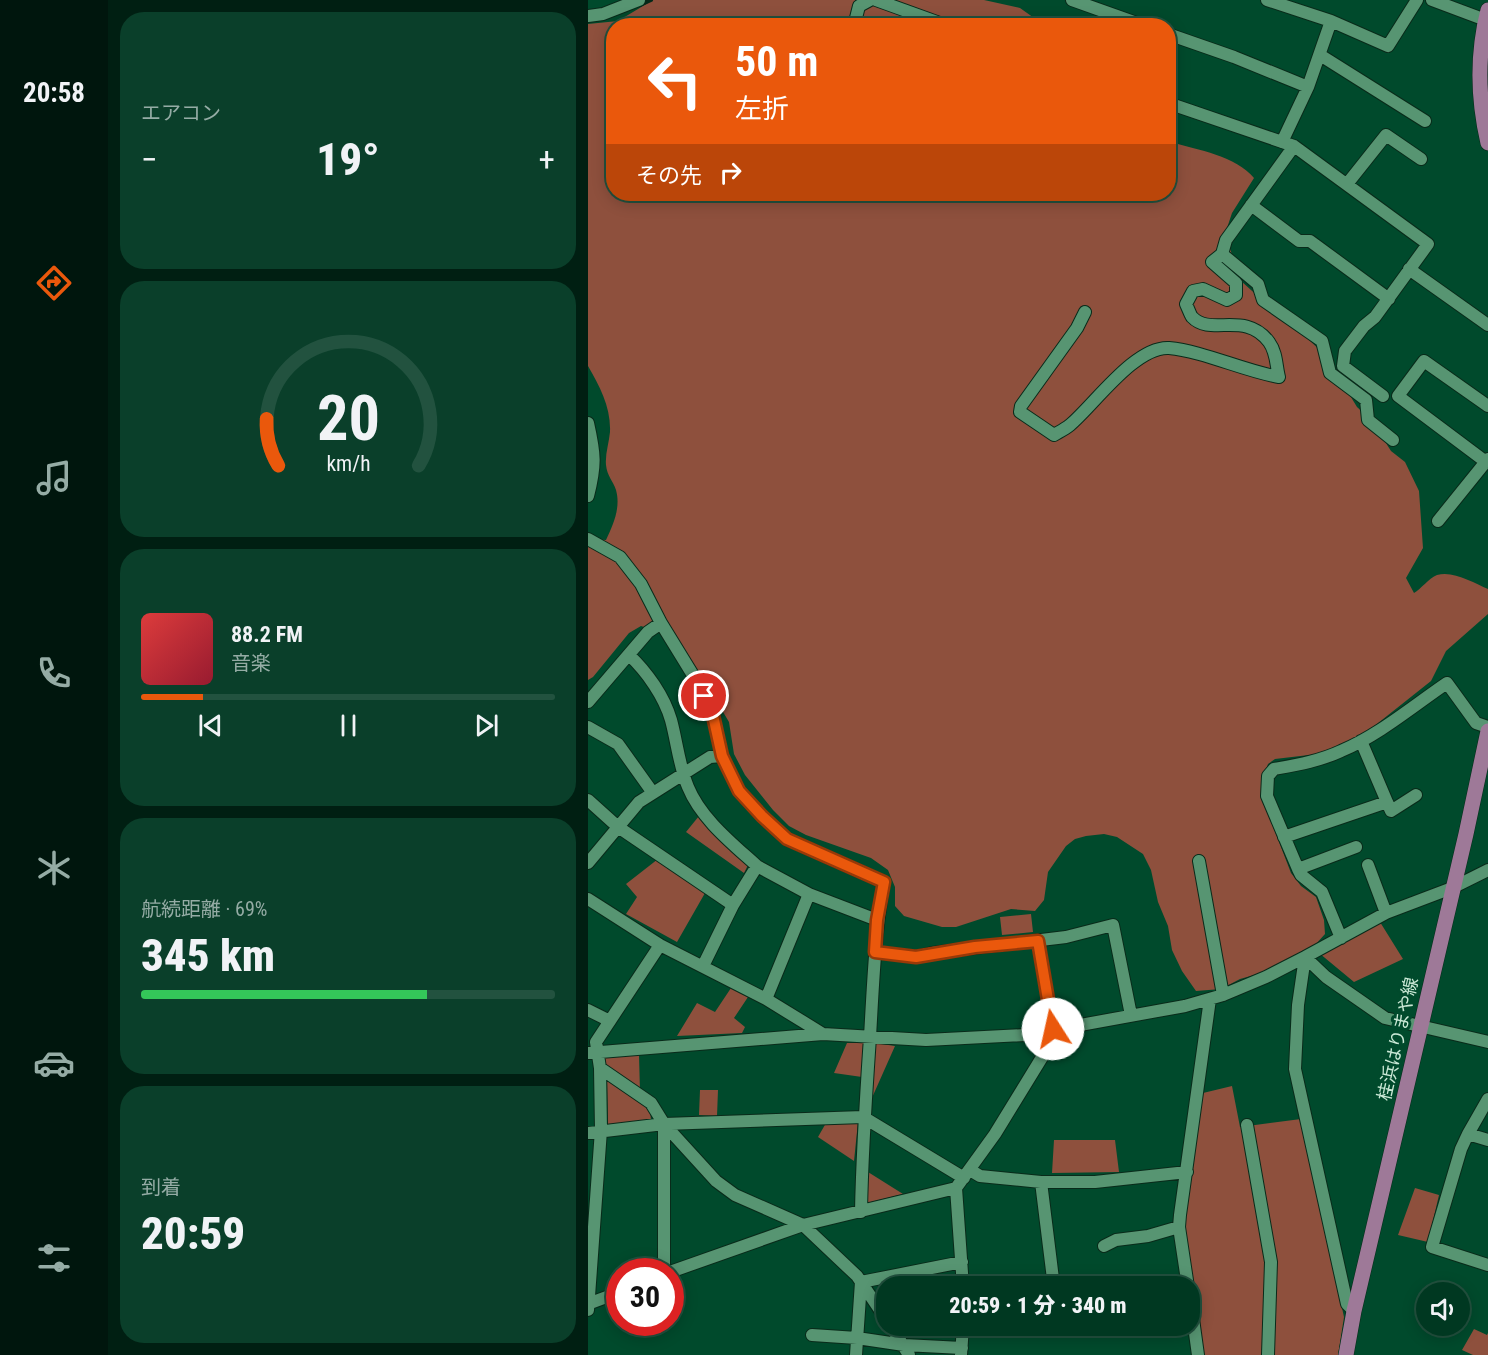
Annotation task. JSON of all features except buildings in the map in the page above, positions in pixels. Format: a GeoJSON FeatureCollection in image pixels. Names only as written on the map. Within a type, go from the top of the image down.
{"type":"FeatureCollection","features":[{"type":"Feature","properties":{"kind":"main road"},"geometry":{"type":"LineString","coordinates":[[1487,17],[1480,84],[1488,143]]}},
{"type":"Feature","properties":{"kind":"main road","name":"桂浜はりまや線"},"geometry":{"type":"LineString","coordinates":[[1346,1355],[1354,1311],[1466,834],[1488,729]]}},
{"type":"Feature","properties":{"kind":"street"},"geometry":{"type":"LineString","coordinates":[[588,16],[603,14],[639,0]]}},
{"type":"Feature","properties":{"kind":"street"},"geometry":{"type":"LineString","coordinates":[[856,18],[860,6],[870,0]]}},
{"type":"Feature","properties":{"kind":"street"},"geometry":{"type":"LineString","coordinates":[[876,0],[926,18]]}},
{"type":"Feature","properties":{"kind":"street"},"geometry":{"type":"LineString","coordinates":[[1072,0],[1111,18]]}},
{"type":"Feature","properties":{"kind":"street"},"geometry":{"type":"LineString","coordinates":[[1268,0],[1331,21],[1388,46],[1417,0]]}},
{"type":"Feature","properties":{"kind":"street"},"geometry":{"type":"LineString","coordinates":[[1432,0],[1487,17]]}},
{"type":"Feature","properties":{"kind":"street"},"geometry":{"type":"LineString","coordinates":[[1085,312],[1077,328],[1021,406],[1020,412],[1054,435],[1069,426],[1142,356],[1154,350],[1167,348],[1190,353],[1279,378],[1278,363],[1269,342],[1252,327],[1240,324],[1207,325],[1192,317],[1186,304],[1193,291],[1203,289],[1227,300],[1236,295],[1236,283],[1212,262],[1222,254],[1226,240],[1251,205],[1288,144],[1331,21]]}},
{"type":"Feature","properties":{"kind":"street"},"geometry":{"type":"LineString","coordinates":[[1176,37],[1308,87]]}},
{"type":"Feature","properties":{"kind":"street"},"geometry":{"type":"LineString","coordinates":[[1320,55],[1425,121]]}},
{"type":"Feature","properties":{"kind":"street"},"geometry":{"type":"LineString","coordinates":[[1176,106],[1288,144],[1428,244],[1389,299],[1345,351],[1343,366],[1383,396]]}},
{"type":"Feature","properties":{"kind":"street"},"geometry":{"type":"LineString","coordinates":[[1347,184],[1386,135],[1422,159]]}},
{"type":"Feature","properties":{"kind":"street"},"geometry":{"type":"LineString","coordinates":[[1251,205],[1299,241],[1310,241],[1389,299]]}},
{"type":"Feature","properties":{"kind":"street"},"geometry":{"type":"LineString","coordinates":[[1222,254],[1258,284],[1263,300],[1322,341],[1330,373],[1366,400],[1368,420],[1394,440]]}},
{"type":"Feature","properties":{"kind":"street"},"geometry":{"type":"LineString","coordinates":[[1409,269],[1488,325]]}},
{"type":"Feature","properties":{"kind":"street"},"geometry":{"type":"LineString","coordinates":[[1438,521],[1487,461],[1398,396],[1424,361],[1488,406]]}},
{"type":"Feature","properties":{"kind":"street"},"geometry":{"type":"LineString","coordinates":[[588,423],[594,470],[588,496]]}},
{"type":"Feature","properties":{"kind":"street"},"geometry":{"type":"LineString","coordinates":[[588,539],[620,557],[641,584],[712,711],[722,756],[739,791],[787,839],[884,882],[877,920],[863,1117],[861,1212]]}},
{"type":"Feature","properties":{"kind":"street"},"geometry":{"type":"LineString","coordinates":[[588,702],[648,632],[661,623]]}},
{"type":"Feature","properties":{"kind":"street"},"geometry":{"type":"LineString","coordinates":[[629,655],[659,692],[671,718],[688,790],[704,813],[731,842],[757,866],[809,894],[877,920]]}},
{"type":"Feature","properties":{"kind":"street"},"geometry":{"type":"LineString","coordinates":[[1341,938],[1322,892],[1298,869],[1268,796],[1269,776],[1274,769],[1306,763],[1341,751],[1373,735],[1447,683],[1476,723],[1488,729]]}},
{"type":"Feature","properties":{"kind":"street"},"geometry":{"type":"LineString","coordinates":[[588,727],[618,744],[653,793]]}},
{"type":"Feature","properties":{"kind":"street"},"geometry":{"type":"LineString","coordinates":[[1361,741],[1390,811],[1416,795]]}},
{"type":"Feature","properties":{"kind":"street"},"geometry":{"type":"LineString","coordinates":[[588,863],[639,802],[710,757],[722,756]]}},
{"type":"Feature","properties":{"kind":"street"},"geometry":{"type":"LineString","coordinates":[[588,800],[618,827],[733,905]]}},
{"type":"Feature","properties":{"kind":"street"},"geometry":{"type":"LineString","coordinates":[[1284,837],[1387,802]]}},
{"type":"Feature","properties":{"kind":"street"},"geometry":{"type":"LineString","coordinates":[[1298,869],[1356,847]]}},
{"type":"Feature","properties":{"kind":"street"},"geometry":{"type":"LineString","coordinates":[[1199,861],[1223,995]]}},
{"type":"Feature","properties":{"kind":"street"},"geometry":{"type":"LineString","coordinates":[[1368,865],[1386,913]]}},
{"type":"Feature","properties":{"kind":"street"},"geometry":{"type":"LineString","coordinates":[[703,966],[733,905],[757,866]]}},
{"type":"Feature","properties":{"kind":"street"},"geometry":{"type":"LineString","coordinates":[[592,1053],[823,1034],[926,1040],[1025,1035],[1210,999],[1305,957],[1386,913],[1452,888],[1488,870]]}},
{"type":"Feature","properties":{"kind":"street"},"geometry":{"type":"LineString","coordinates":[[766,999],[809,894]]}},
{"type":"Feature","properties":{"kind":"street"},"geometry":{"type":"LineString","coordinates":[[588,899],[660,945],[766,999],[823,1034]]}},
{"type":"Feature","properties":{"kind":"street"},"geometry":{"type":"LineString","coordinates":[[875,952],[916,957],[1066,937],[1113,925],[1131,1015]]}},
{"type":"Feature","properties":{"kind":"street"},"geometry":{"type":"LineString","coordinates":[[684,1267],[803,1225],[956,1188],[995,1134],[1052,1041],[1053,1029],[1038,941]]}},
{"type":"Feature","properties":{"kind":"street"},"geometry":{"type":"LineString","coordinates":[[588,1310],[601,1130],[600,1068],[592,1053],[596,1042],[660,945]]}},
{"type":"Feature","properties":{"kind":"street"},"geometry":{"type":"LineString","coordinates":[[1305,957],[1326,977],[1385,1017],[1488,1042]]}},
{"type":"Feature","properties":{"kind":"street"},"geometry":{"type":"LineString","coordinates":[[1305,957],[1298,1005],[1295,1069],[1347,1304],[1354,1311]]}},
{"type":"Feature","properties":{"kind":"street"},"geometry":{"type":"LineString","coordinates":[[1186,1276],[1179,1227],[1210,999]]}},
{"type":"Feature","properties":{"kind":"street"},"geometry":{"type":"LineString","coordinates":[[588,1010],[610,1021]]}},
{"type":"Feature","properties":{"kind":"street"},"geometry":{"type":"LineString","coordinates":[[600,1068],[651,1103],[664,1124],[722,1186],[735,1195],[803,1225],[861,1282],[876,1304]]}},
{"type":"Feature","properties":{"kind":"street"},"geometry":{"type":"LineString","coordinates":[[1488,1099],[1461,1149],[1432,1248],[1488,1265]]}},
{"type":"Feature","properties":{"kind":"street"},"geometry":{"type":"LineString","coordinates":[[588,1133],[664,1124],[863,1117],[967,1174],[1041,1182],[1095,1182],[1187,1172]]}},
{"type":"Feature","properties":{"kind":"street"},"geometry":{"type":"LineString","coordinates":[[664,1124],[664,1258]]}},
{"type":"Feature","properties":{"kind":"street"},"geometry":{"type":"LineString","coordinates":[[1247,1125],[1270,1262],[1268,1355]]}},
{"type":"Feature","properties":{"kind":"street"},"geometry":{"type":"LineString","coordinates":[[1468,1134],[1488,1140]]}},
{"type":"Feature","properties":{"kind":"street"},"geometry":{"type":"LineString","coordinates":[[1041,1182],[1053,1276]]}},
{"type":"Feature","properties":{"kind":"street"},"geometry":{"type":"LineString","coordinates":[[956,1188],[963,1276]]}},
{"type":"Feature","properties":{"kind":"street"},"geometry":{"type":"LineString","coordinates":[[1104,1246],[1116,1240],[1148,1236],[1179,1227]]}},
{"type":"Feature","properties":{"kind":"street"},"geometry":{"type":"LineString","coordinates":[[861,1282],[962,1262]]}},
{"type":"Feature","properties":{"kind":"street"},"geometry":{"type":"LineString","coordinates":[[856,1355],[861,1282]]}},
{"type":"Feature","properties":{"kind":"street"},"geometry":{"type":"LineString","coordinates":[[588,1303],[606,1297]]}},
{"type":"Feature","properties":{"kind":"street"},"geometry":{"type":"LineString","coordinates":[[812,1335],[857,1338],[906,1350],[961,1351],[962,1336]]}},
{"type":"Feature","properties":{"kind":"street"},"geometry":{"type":"LineString","coordinates":[[897,1336],[906,1350]]}},
{"type":"Feature","properties":{"kind":"street"},"geometry":{"type":"LineString","coordinates":[[1195,1336],[1198,1355]]}},
{"type":"Feature","properties":{"kind":"shaded area"},"geometry":{"type":"Polygon","coordinates":[[[653,0],[984,0],[1020,8],[1034,18],[623,18],[653,0]]]}},
{"type":"Feature","properties":{"kind":"shaded area"},"geometry":{"type":"Polygon","coordinates":[[[606,22],[606,201],[1176,201],[1176,143],[1227,159],[1246,170],[1254,178],[1232,213],[1225,234],[1241,281],[1288,320],[1326,356],[1357,407],[1372,421],[1391,451],[1405,462],[1419,491],[1423,548],[1406,578],[1414,593],[1434,576],[1443,574],[1463,578],[1488,589],[1488,614],[1446,651],[1431,681],[1363,735],[1321,756],[1275,759],[1268,764],[1262,781],[1261,795],[1291,873],[1301,886],[1316,897],[1324,920],[1325,934],[1315,945],[1265,972],[1240,979],[1221,989],[1196,991],[1182,971],[1172,950],[1168,926],[1158,902],[1151,870],[1143,854],[1117,837],[1104,834],[1075,839],[1066,846],[1048,872],[1044,900],[1035,911],[1011,909],[956,927],[942,927],[904,916],[895,906],[895,887],[888,870],[871,858],[806,835],[789,826],[773,810],[745,775],[734,754],[729,722],[701,675],[661,633],[641,626],[629,633],[588,680],[588,539],[606,540],[614,522],[618,503],[616,490],[606,465],[610,432],[609,414],[588,366],[588,24],[606,22]]]}},
{"type":"Feature","properties":{"kind":"shaded area"},"geometry":{"type":"Polygon","coordinates":[[[699,816],[748,865],[744,873],[686,832],[699,816]]]}},
{"type":"Feature","properties":{"kind":"shaded area"},"geometry":{"type":"Polygon","coordinates":[[[658,859],[705,893],[677,942],[626,914],[637,897],[626,884],[658,859]]]}},
{"type":"Feature","properties":{"kind":"shaded area"},"geometry":{"type":"Polygon","coordinates":[[[1031,914],[1033,932],[1002,935],[1000,917],[1031,914]]]}},
{"type":"Feature","properties":{"kind":"shaded area"},"geometry":{"type":"Polygon","coordinates":[[[1380,922],[1403,959],[1354,982],[1319,953],[1380,922]]]}},
{"type":"Feature","properties":{"kind":"shaded area"},"geometry":{"type":"Polygon","coordinates":[[[731,988],[748,997],[734,1018],[745,1027],[742,1033],[677,1036],[697,1003],[715,1012],[731,988]]]}},
{"type":"Feature","properties":{"kind":"shaded area"},"geometry":{"type":"Polygon","coordinates":[[[847,1043],[864,1043],[862,1077],[834,1073],[847,1043]]]}},
{"type":"Feature","properties":{"kind":"shaded area"},"geometry":{"type":"Polygon","coordinates":[[[875,1043],[895,1046],[871,1100],[875,1043]]]}},
{"type":"Feature","properties":{"kind":"shaded area"},"geometry":{"type":"Polygon","coordinates":[[[639,1055],[640,1092],[606,1070],[605,1058],[639,1055]]]}},
{"type":"Feature","properties":{"kind":"shaded area"},"geometry":{"type":"Polygon","coordinates":[[[607,1078],[650,1109],[651,1121],[608,1125],[607,1078]]]}},
{"type":"Feature","properties":{"kind":"shaded area"},"geometry":{"type":"Polygon","coordinates":[[[1232,1086],[1240,1127],[1301,1119],[1344,1317],[1338,1355],[1202,1355],[1199,1336],[1200,1276],[1191,1276],[1184,1221],[1203,1093],[1232,1086]]]}},
{"type":"Feature","properties":{"kind":"shaded area"},"geometry":{"type":"Polygon","coordinates":[[[700,1090],[718,1090],[717,1116],[699,1115],[700,1090]]]}},
{"type":"Feature","properties":{"kind":"shaded area"},"geometry":{"type":"Polygon","coordinates":[[[858,1122],[854,1161],[818,1137],[826,1123],[858,1122]]]}},
{"type":"Feature","properties":{"kind":"shaded area"},"geometry":{"type":"Polygon","coordinates":[[[1054,1140],[1115,1140],[1119,1172],[1052,1173],[1054,1140]]]}},
{"type":"Feature","properties":{"kind":"shaded area"},"geometry":{"type":"Polygon","coordinates":[[[868,1172],[903,1194],[867,1203],[868,1172]]]}},
{"type":"Feature","properties":{"kind":"shaded area"},"geometry":{"type":"Polygon","coordinates":[[[1415,1188],[1439,1195],[1428,1242],[1398,1235],[1415,1188]]]}},
{"type":"Feature","properties":{"kind":"shaded area"},"geometry":{"type":"Polygon","coordinates":[[[1474,1329],[1487,1335],[1488,1333],[1488,1355],[1473,1355],[1462,1350],[1474,1329]]]}},
{"type":"Feature","properties":{"kind":"waterway"},"geometry":{"type":"LineString","coordinates":[[640,5],[651,0]]}},
{"type":"Feature","properties":{"kind":"route"},"geometry":{"type":"LineString","coordinates":[[704,696],[712,711],[722,756],[739,791],[762,816],[787,839],[884,882],[877,920],[875,952],[916,957],[975,947],[1038,941],[1053,1029]]}}]}
